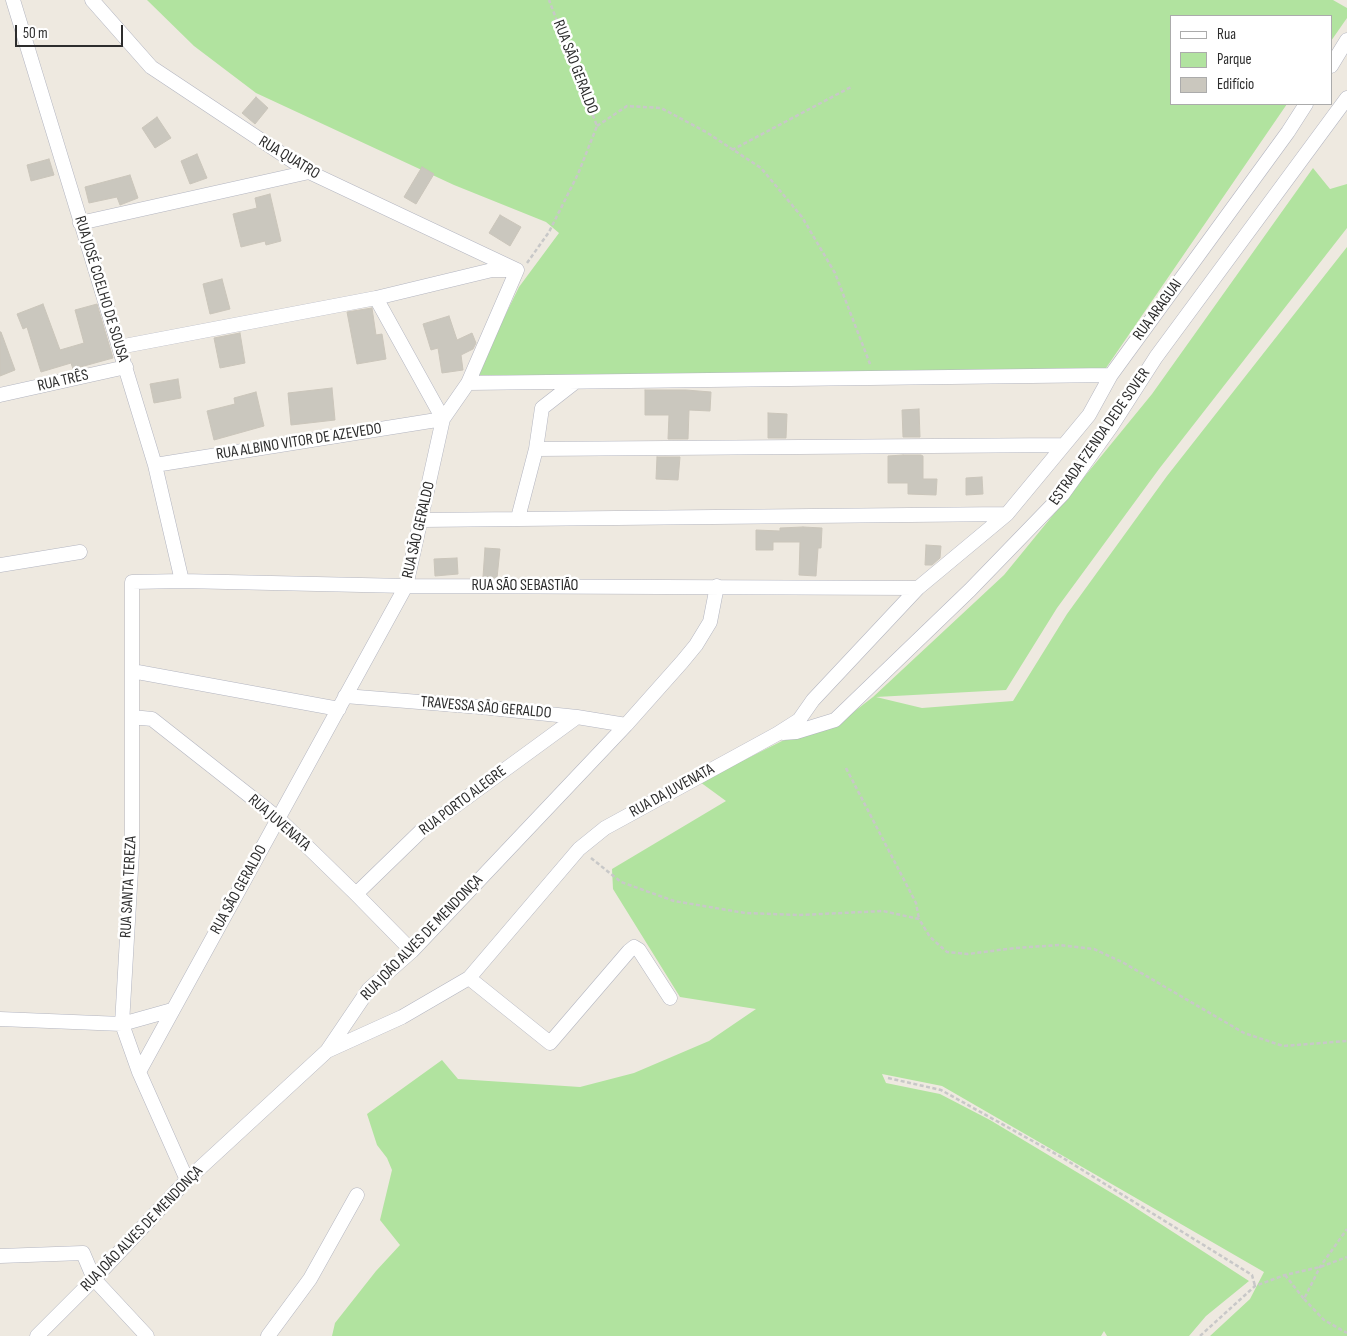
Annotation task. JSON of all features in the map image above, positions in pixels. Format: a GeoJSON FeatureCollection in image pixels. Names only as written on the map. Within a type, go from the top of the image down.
{"type":"FeatureCollection","features":[{"type":"Feature","properties":{"kind":"street","name":"RUA JOSÉ COELHO DE SOUSA"},"geometry":{"type":"LineString","coordinates":[[13,0],[155,465],[182,581]]}},
{"type":"Feature","properties":{"kind":"street","name":"RUA QUATRO"},"geometry":{"type":"LineString","coordinates":[[92,0],[151,67],[309,172],[517,270]]}},
{"type":"Feature","properties":{"kind":"street"},"geometry":{"type":"LineString","coordinates":[[1332,64],[1347,40]]}},
{"type":"Feature","properties":{"kind":"street","name":"ESTRADA FZENDA DEDE SOVER"},"geometry":{"type":"LineString","coordinates":[[778,734],[796,732],[835,720],[970,590],[1063,494],[1111,427],[1156,357],[1347,98]]}},
{"type":"Feature","properties":{"kind":"street","name":"RUA ARAGUAI"},"geometry":{"type":"LineString","coordinates":[[1007,514],[1062,445],[1089,415],[1111,375],[1288,132],[1305,105]]}},
{"type":"Feature","properties":{"kind":"street"},"geometry":{"type":"LineString","coordinates":[[80,223],[309,172]]}},
{"type":"Feature","properties":{"kind":"street"},"geometry":{"type":"LineString","coordinates":[[119,347],[376,298],[492,270],[517,270]]}},
{"type":"Feature","properties":{"kind":"street","name":"RUA SÃO GERALDO"},"geometry":{"type":"LineString","coordinates":[[139,1072],[406,586],[443,419],[468,383],[517,270]]}},
{"type":"Feature","properties":{"kind":"street"},"geometry":{"type":"LineString","coordinates":[[376,298],[443,419]]}},
{"type":"Feature","properties":{"kind":"street","name":"RUA TRÊS"},"geometry":{"type":"LineString","coordinates":[[0,395],[126,367]]}},
{"type":"Feature","properties":{"kind":"street"},"geometry":{"type":"LineString","coordinates":[[468,383],[1111,375]]}},
{"type":"Feature","properties":{"kind":"street"},"geometry":{"type":"LineString","coordinates":[[518,518],[536,449],[542,408],[574,383]]}},
{"type":"Feature","properties":{"kind":"street","name":"RUA ALBINO VITOR DE AZEVEDO"},"geometry":{"type":"LineString","coordinates":[[155,465],[443,419]]}},
{"type":"Feature","properties":{"kind":"street"},"geometry":{"type":"LineString","coordinates":[[536,449],[1062,445]]}},
{"type":"Feature","properties":{"kind":"street"},"geometry":{"type":"LineString","coordinates":[[421,520],[1007,514]]}},
{"type":"Feature","properties":{"kind":"street","name":"RUA DA JUVENATA"},"geometry":{"type":"LineString","coordinates":[[327,1051],[402,1017],[469,978],[579,849],[605,828],[778,734],[799,720],[813,700],[918,588],[1007,514]]}},
{"type":"Feature","properties":{"kind":"street"},"geometry":{"type":"LineString","coordinates":[[0,565],[80,552]]}},
{"type":"Feature","properties":{"kind":"street","name":"RUA SÃO SEBASTIÃO"},"geometry":{"type":"LineString","coordinates":[[132,582],[182,581],[406,586],[918,588]]}},
{"type":"Feature","properties":{"kind":"street","name":"RUA SANTA TEREZA"},"geometry":{"type":"LineString","coordinates":[[132,582],[132,852],[122,1024],[139,1072],[187,1180]]}},
{"type":"Feature","properties":{"kind":"street","name":"RUA JOÃO ALVES DE MENDONÇA"},"geometry":{"type":"LineString","coordinates":[[38,1336],[187,1180],[327,1051],[369,989],[412,951],[626,725],[696,645],[710,622],[717,586]]}},
{"type":"Feature","properties":{"kind":"street","name":"TRAVESSA SÃO GERALDO"},"geometry":{"type":"LineString","coordinates":[[132,671],[342,702],[577,717],[626,725]]}},
{"type":"Feature","properties":{"kind":"street","name":"RUA JUVENATA"},"geometry":{"type":"LineString","coordinates":[[132,717],[152,719],[278,819],[412,951]]}},
{"type":"Feature","properties":{"kind":"street","name":"RUA PORTO ALEGRE"},"geometry":{"type":"LineString","coordinates":[[356,894],[421,831],[577,717]]}},
{"type":"Feature","properties":{"kind":"street"},"geometry":{"type":"LineString","coordinates":[[469,978],[550,1043],[628,951],[634,947],[639,950],[670,998]]}},
{"type":"Feature","properties":{"kind":"street"},"geometry":{"type":"LineString","coordinates":[[0,1018],[122,1024],[172,1010]]}},
{"type":"Feature","properties":{"kind":"street"},"geometry":{"type":"LineString","coordinates":[[268,1336],[310,1279],[357,1196]]}},
{"type":"Feature","properties":{"kind":"street"},"geometry":{"type":"LineString","coordinates":[[0,1256],[83,1253],[94,1279],[147,1336]]}},
{"type":"Feature","properties":{"kind":"path","name":"RUA SÃO GERALDO"},"geometry":{"type":"LineString","coordinates":[[517,270],[528,262],[549,232],[578,174],[597,126],[549,0]]}},
{"type":"Feature","properties":{"kind":"path"},"geometry":{"type":"LineString","coordinates":[[732,150],[851,87]]}},
{"type":"Feature","properties":{"kind":"path"},"geometry":{"type":"LineString","coordinates":[[597,126],[627,106],[661,108],[706,132],[761,168],[802,217],[835,273],[874,377]]}},
{"type":"Feature","properties":{"kind":"path"},"geometry":{"type":"LineString","coordinates":[[846,768],[916,903],[919,918],[930,937],[947,952],[968,954],[1059,945],[1094,949],[1124,963],[1244,1033],[1283,1046],[1347,1041]]}},
{"type":"Feature","properties":{"kind":"path"},"geometry":{"type":"LineString","coordinates":[[579,849],[621,882],[674,901],[744,913],[800,915],[883,911],[919,918]]}},
{"type":"Feature","properties":{"kind":"path"},"geometry":{"type":"LineString","coordinates":[[888,1078],[941,1090],[1054,1153],[1252,1275],[1256,1286]]}},
{"type":"Feature","properties":{"kind":"path"},"geometry":{"type":"LineString","coordinates":[[1304,1299],[1320,1268],[1347,1229]]}},
{"type":"Feature","properties":{"kind":"path"},"geometry":{"type":"LineString","coordinates":[[1200,1336],[1256,1286],[1286,1275],[1320,1268],[1347,1257]]}},
{"type":"Feature","properties":{"kind":"path"},"geometry":{"type":"LineString","coordinates":[[1286,1275],[1304,1299],[1324,1320],[1347,1333]]}},
{"type":"Feature","properties":{"kind":"green space"},"geometry":{"type":"Polygon","coordinates":[[[147,0],[1333,0],[1347,8],[1347,18],[1332,40],[1332,15],[1170,15],[1170,105],[1286,105],[1106,368],[671,376],[476,375],[519,287],[559,233],[546,222],[454,185],[256,93],[194,46],[147,0]]]}},
{"type":"Feature","properties":{"kind":"green space"},"geometry":{"type":"Polygon","coordinates":[[[1313,168],[1330,189],[1347,184],[1347,228],[1159,469],[1057,608],[1006,690],[876,697],[922,708],[1013,701],[1067,614],[1167,476],[1347,247],[1347,1336],[1210,1336],[1250,1299],[1264,1272],[942,1086],[882,1074],[886,1083],[940,1094],[990,1120],[1125,1201],[1249,1281],[1206,1316],[1189,1336],[1107,1336],[1104,1331],[1101,1336],[332,1336],[335,1323],[376,1271],[400,1245],[380,1220],[392,1170],[387,1158],[377,1145],[367,1114],[442,1060],[458,1079],[580,1087],[634,1073],[709,1041],[756,1009],[680,997],[613,889],[612,869],[726,801],[700,782],[782,741],[838,724],[873,697],[1004,575],[1152,394],[1313,168]]]}},
{"type":"Feature","properties":{"kind":"building"},"geometry":{"type":"Polygon","coordinates":[[[256,97],[268,108],[255,124],[242,113],[256,97]]]}},
{"type":"Feature","properties":{"kind":"building"},"geometry":{"type":"Polygon","coordinates":[[[157,117],[171,138],[155,148],[142,128],[157,117]]]}},
{"type":"Feature","properties":{"kind":"building"},"geometry":{"type":"Polygon","coordinates":[[[197,154],[207,178],[190,184],[181,161],[197,154]]]}},
{"type":"Feature","properties":{"kind":"building"},"geometry":{"type":"Polygon","coordinates":[[[49,159],[54,175],[31,181],[27,165],[49,159]]]}},
{"type":"Feature","properties":{"kind":"building"},"geometry":{"type":"Polygon","coordinates":[[[422,167],[434,174],[416,204],[404,197],[422,167]]]}},
{"type":"Feature","properties":{"kind":"building"},"geometry":{"type":"Polygon","coordinates":[[[130,175],[138,198],[120,205],[117,197],[89,203],[85,187],[130,175]]]}},
{"type":"Feature","properties":{"kind":"building"},"geometry":{"type":"Polygon","coordinates":[[[270,194],[281,241],[266,245],[265,241],[241,247],[233,214],[257,208],[255,198],[270,194]]]}},
{"type":"Feature","properties":{"kind":"building"},"geometry":{"type":"Polygon","coordinates":[[[500,215],[521,227],[510,246],[489,233],[500,215]]]}},
{"type":"Feature","properties":{"kind":"building"},"geometry":{"type":"Polygon","coordinates":[[[222,279],[230,309],[210,314],[203,284],[222,279]]]}},
{"type":"Feature","properties":{"kind":"building"},"geometry":{"type":"Polygon","coordinates":[[[43,304],[60,350],[84,343],[75,310],[97,304],[113,358],[73,369],[71,363],[41,372],[27,327],[23,329],[17,314],[43,304]]]}},
{"type":"Feature","properties":{"kind":"building"},"geometry":{"type":"Polygon","coordinates":[[[372,308],[376,335],[382,334],[386,359],[357,364],[347,312],[372,308]]]}},
{"type":"Feature","properties":{"kind":"building"},"geometry":{"type":"Polygon","coordinates":[[[449,316],[457,340],[472,333],[476,343],[473,349],[461,355],[463,370],[442,373],[438,348],[431,350],[423,324],[449,316]]]}},
{"type":"Feature","properties":{"kind":"building"},"geometry":{"type":"Polygon","coordinates":[[[0,332],[15,370],[0,376],[0,332]]]}},
{"type":"Feature","properties":{"kind":"building"},"geometry":{"type":"Polygon","coordinates":[[[240,333],[245,363],[220,368],[214,338],[240,333]]]}},
{"type":"Feature","properties":{"kind":"building"},"geometry":{"type":"Polygon","coordinates":[[[178,379],[181,398],[154,403],[150,384],[178,379]]]}},
{"type":"Feature","properties":{"kind":"building"},"geometry":{"type":"Polygon","coordinates":[[[332,388],[335,420],[291,425],[288,393],[332,388]]]}},
{"type":"Feature","properties":{"kind":"building"},"geometry":{"type":"Polygon","coordinates":[[[645,390],[711,392],[710,411],[689,410],[688,439],[668,439],[669,415],[645,415],[645,390]]]}},
{"type":"Feature","properties":{"kind":"building"},"geometry":{"type":"Polygon","coordinates":[[[256,392],[264,426],[214,440],[207,411],[235,404],[234,398],[256,392]]]}},
{"type":"Feature","properties":{"kind":"building"},"geometry":{"type":"Polygon","coordinates":[[[919,409],[920,437],[903,437],[902,410],[919,409]]]}},
{"type":"Feature","properties":{"kind":"building"},"geometry":{"type":"Polygon","coordinates":[[[768,413],[787,414],[786,438],[768,438],[768,413]]]}},
{"type":"Feature","properties":{"kind":"building"},"geometry":{"type":"Polygon","coordinates":[[[888,456],[923,456],[923,479],[937,479],[936,495],[908,494],[908,483],[888,483],[888,456]]]}},
{"type":"Feature","properties":{"kind":"building"},"geometry":{"type":"Polygon","coordinates":[[[657,457],[680,457],[678,480],[656,479],[657,457]]]}},
{"type":"Feature","properties":{"kind":"building"},"geometry":{"type":"Polygon","coordinates":[[[982,477],[983,494],[966,495],[966,478],[982,477]]]}},
{"type":"Feature","properties":{"kind":"building"},"geometry":{"type":"Polygon","coordinates":[[[780,528],[822,528],[816,576],[799,575],[800,542],[773,542],[773,550],[756,550],[756,530],[780,531],[780,528]]]}},
{"type":"Feature","properties":{"kind":"building"},"geometry":{"type":"Polygon","coordinates":[[[926,545],[941,546],[940,558],[932,565],[925,565],[926,545]]]}},
{"type":"Feature","properties":{"kind":"building"},"geometry":{"type":"Polygon","coordinates":[[[485,548],[500,549],[497,578],[483,577],[485,548]]]}},
{"type":"Feature","properties":{"kind":"building"},"geometry":{"type":"Polygon","coordinates":[[[457,558],[458,574],[435,576],[434,559],[457,558]]]}}]}
